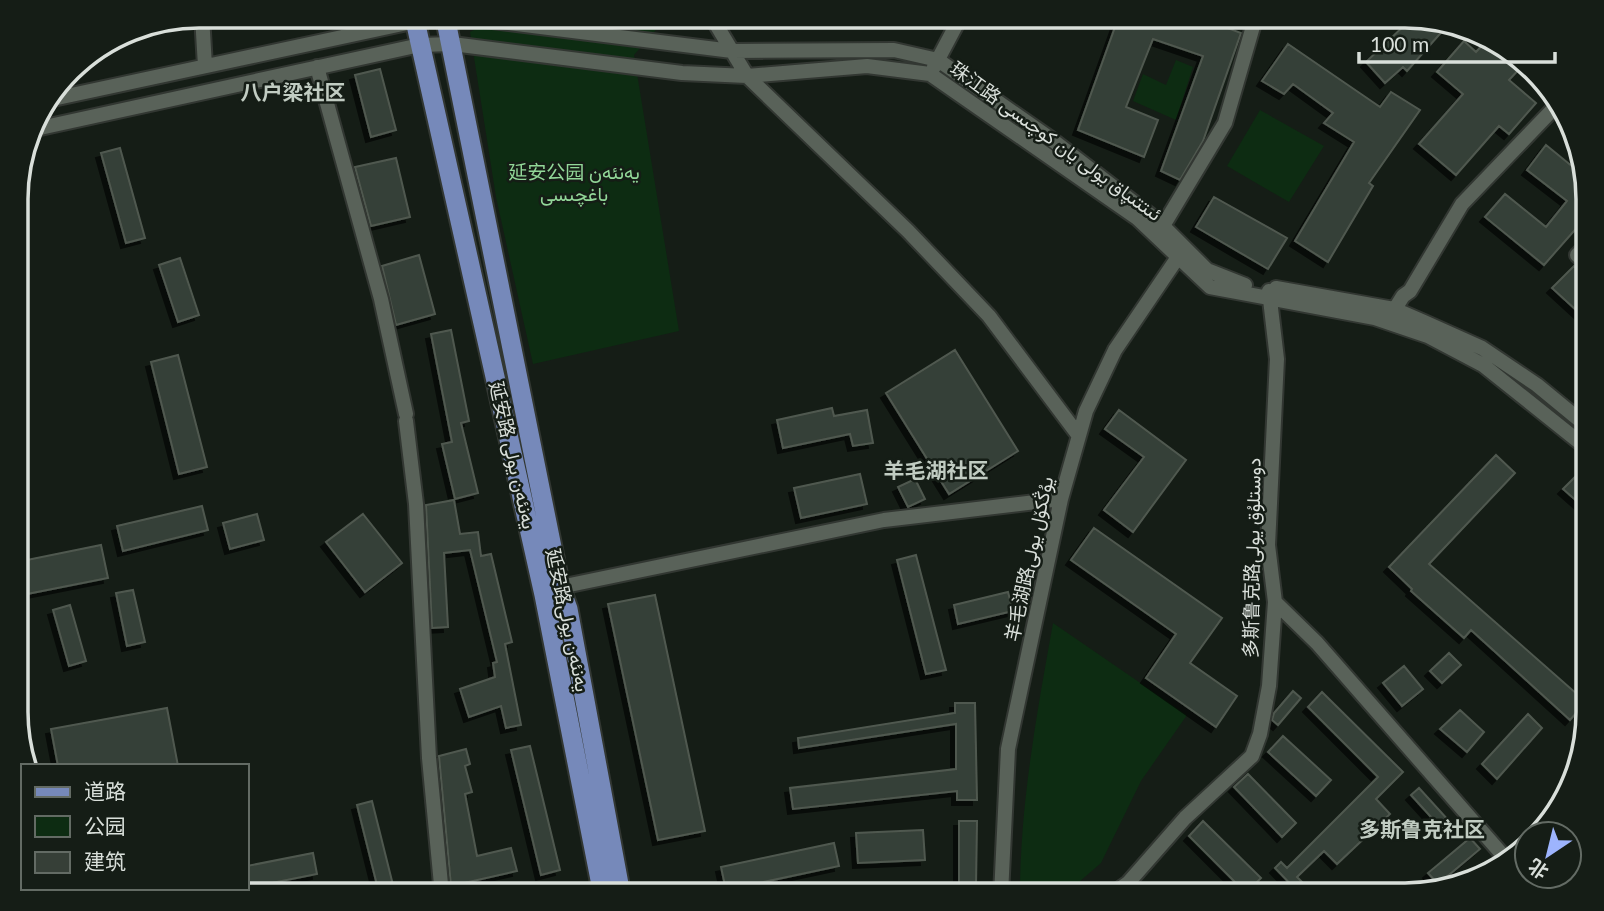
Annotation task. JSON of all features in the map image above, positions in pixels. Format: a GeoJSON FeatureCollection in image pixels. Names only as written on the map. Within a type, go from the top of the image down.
{"type":"FeatureCollection","features":[{"type":"Feature","properties":{"kind":"main road","name":"延安路 يەنئەن يولى"},"geometry":{"type":"LineString","coordinates":[[416,28],[544,595],[601,883]]}},
{"type":"Feature","properties":{"kind":"main road","name":"延安路يەنئەن يولى"},"geometry":{"type":"LineString","coordinates":[[447,28],[560,587],[568,609],[619,883]]}},
{"type":"Feature","properties":{"kind":"street"},"geometry":{"type":"LineString","coordinates":[[203,28],[205,66]]}},
{"type":"Feature","properties":{"kind":"street"},"geometry":{"type":"LineString","coordinates":[[62,97],[370,28]]}},
{"type":"Feature","properties":{"kind":"street","name":"珠江路 ئىتتىپاق يولى يان كوچىسى"},"geometry":{"type":"LineString","coordinates":[[548,28],[732,51],[894,50],[938,60],[1051,139],[1163,226],[1207,270],[1250,287],[1375,318],[1428,337],[1483,365],[1576,439]]}},
{"type":"Feature","properties":{"kind":"street"},"geometry":{"type":"LineString","coordinates":[[718,28],[747,76],[908,231],[989,316],[1079,436]]}},
{"type":"Feature","properties":{"kind":"street"},"geometry":{"type":"LineString","coordinates":[[930,74],[955,28]]}},
{"type":"Feature","properties":{"kind":"street"},"geometry":{"type":"LineString","coordinates":[[1163,226],[1226,123],[1253,28]]}},
{"type":"Feature","properties":{"kind":"street","name":"珠江路 ئىتتىپاق يولى يان كوچىسى"},"geometry":{"type":"LineString","coordinates":[[44,127],[420,45],[452,44],[682,73],[747,76],[867,66],[930,74],[1137,218],[1210,287],[1270,292],[1393,310],[1482,348],[1537,385],[1576,418]]}},
{"type":"Feature","properties":{"kind":"street"},"geometry":{"type":"LineString","coordinates":[[317,67],[381,299],[406,418],[416,504],[429,758],[441,883]]}},
{"type":"Feature","properties":{"kind":"street"},"geometry":{"type":"LineString","coordinates":[[1393,310],[1410,291],[1462,204],[1551,111]]}},
{"type":"Feature","properties":{"kind":"street","name":"羊毛湖路يۇڭكۆل يولى"},"geometry":{"type":"LineString","coordinates":[[1002,883],[1008,749],[1061,499],[1086,411],[1115,350],[1178,257]]}},
{"type":"Feature","properties":{"kind":"street","name":"多斯鲁克路دوستلۇق يولى"},"geometry":{"type":"LineString","coordinates":[[1128,883],[1185,818],[1252,756],[1260,734],[1269,686],[1275,603],[1268,545],[1277,359],[1270,292]]}},
{"type":"Feature","properties":{"kind":"street"},"geometry":{"type":"LineString","coordinates":[[560,587],[884,520],[1061,499]]}},
{"type":"Feature","properties":{"kind":"street"},"geometry":{"type":"LineString","coordinates":[[1275,603],[1317,643],[1501,853]]}},
{"type":"Feature","properties":{"kind":"green space","name":"延安公园 يەنئەن باغچىسى"},"geometry":{"type":"Polygon","coordinates":[[[478,28],[658,28],[634,55],[679,331],[533,364],[496,197],[470,32],[478,28]]]}},
{"type":"Feature","properties":{"kind":"green space"},"geometry":{"type":"Polygon","coordinates":[[[1176,60],[1193,67],[1176,120],[1133,101],[1143,74],[1166,85],[1176,60]]]}},
{"type":"Feature","properties":{"kind":"green space"},"geometry":{"type":"Polygon","coordinates":[[[1260,110],[1324,146],[1289,202],[1227,166],[1260,110]]]}},
{"type":"Feature","properties":{"kind":"green space"},"geometry":{"type":"Polygon","coordinates":[[[1053,623],[1187,715],[1141,781],[1101,863],[1078,883],[1020,883],[1026,792],[1053,623]]]}},
{"type":"Feature","properties":{"kind":"building"},"geometry":{"type":"Polygon","coordinates":[[[1115,28],[1228,28],[1241,33],[1203,141],[1180,180],[1161,171],[1203,56],[1153,39],[1126,107],[1158,120],[1144,157],[1078,130],[1115,28]]]}},
{"type":"Feature","properties":{"kind":"building"},"geometry":{"type":"Polygon","coordinates":[[[1402,28],[1441,32],[1407,71],[1403,67],[1385,83],[1366,62],[1402,28]]]}},
{"type":"Feature","properties":{"kind":"building"},"geometry":{"type":"Polygon","coordinates":[[[1464,41],[1476,52],[1481,47],[1509,63],[1518,71],[1509,80],[1536,103],[1509,134],[1499,126],[1456,175],[1419,144],[1463,94],[1437,72],[1464,41]]]}},
{"type":"Feature","properties":{"kind":"building"},"geometry":{"type":"Polygon","coordinates":[[[1288,44],[1380,107],[1391,92],[1420,110],[1369,183],[1373,186],[1328,262],[1295,241],[1354,142],[1324,123],[1333,113],[1293,84],[1284,94],[1262,81],[1288,44]]]}},
{"type":"Feature","properties":{"kind":"building"},"geometry":{"type":"Polygon","coordinates":[[[380,69],[396,130],[371,137],[355,75],[380,69]]]}},
{"type":"Feature","properties":{"kind":"building"},"geometry":{"type":"Polygon","coordinates":[[[1546,145],[1573,167],[1576,229],[1544,265],[1485,217],[1505,194],[1546,227],[1567,201],[1527,170],[1546,145]]]}},
{"type":"Feature","properties":{"kind":"building"},"geometry":{"type":"Polygon","coordinates":[[[120,148],[145,238],[126,243],[101,153],[120,148]]]}},
{"type":"Feature","properties":{"kind":"building"},"geometry":{"type":"Polygon","coordinates":[[[396,158],[410,217],[371,226],[355,167],[396,158]]]}},
{"type":"Feature","properties":{"kind":"building"},"geometry":{"type":"Polygon","coordinates":[[[1214,197],[1287,238],[1268,269],[1196,227],[1214,197]]]}},
{"type":"Feature","properties":{"kind":"building"},"geometry":{"type":"Polygon","coordinates":[[[419,255],[435,314],[396,325],[382,266],[419,255]]]}},
{"type":"Feature","properties":{"kind":"building"},"geometry":{"type":"Polygon","coordinates":[[[180,258],[199,315],[178,322],[159,265],[180,258]]]}},
{"type":"Feature","properties":{"kind":"building"},"geometry":{"type":"Polygon","coordinates":[[[1574,266],[1576,267],[1576,310],[1552,288],[1574,266]]]}},
{"type":"Feature","properties":{"kind":"building"},"geometry":{"type":"Polygon","coordinates":[[[451,330],[469,421],[461,423],[478,493],[455,499],[442,444],[452,442],[431,334],[451,330]]]}},
{"type":"Feature","properties":{"kind":"building"},"geometry":{"type":"Polygon","coordinates":[[[955,350],[1018,451],[949,494],[886,393],[955,350]]]}},
{"type":"Feature","properties":{"kind":"building"},"geometry":{"type":"Polygon","coordinates":[[[178,355],[207,467],[179,474],[151,362],[178,355]]]}},
{"type":"Feature","properties":{"kind":"building"},"geometry":{"type":"Polygon","coordinates":[[[832,408],[834,416],[867,410],[873,443],[853,446],[850,434],[783,448],[777,420],[832,408]]]}},
{"type":"Feature","properties":{"kind":"building"},"geometry":{"type":"Polygon","coordinates":[[[1119,410],[1186,460],[1133,532],[1104,510],[1144,457],[1105,429],[1119,410]]]}},
{"type":"Feature","properties":{"kind":"building"},"geometry":{"type":"Polygon","coordinates":[[[1496,455],[1515,473],[1429,564],[1576,693],[1576,713],[1570,720],[1471,630],[1464,638],[1411,591],[1389,567],[1496,455]]]}},
{"type":"Feature","properties":{"kind":"building"},"geometry":{"type":"Polygon","coordinates":[[[860,474],[867,504],[801,518],[794,488],[860,474]]]}},
{"type":"Feature","properties":{"kind":"building"},"geometry":{"type":"Polygon","coordinates":[[[1576,476],[1576,500],[1563,489],[1576,476]]]}},
{"type":"Feature","properties":{"kind":"building"},"geometry":{"type":"Polygon","coordinates":[[[915,479],[925,499],[908,507],[898,487],[915,479]]]}},
{"type":"Feature","properties":{"kind":"building"},"geometry":{"type":"Polygon","coordinates":[[[454,500],[460,534],[478,532],[481,556],[491,554],[512,642],[505,644],[521,725],[506,728],[501,706],[469,717],[460,689],[495,677],[493,663],[497,662],[470,550],[444,553],[448,627],[432,628],[426,505],[454,500]]]}},
{"type":"Feature","properties":{"kind":"building"},"geometry":{"type":"Polygon","coordinates":[[[202,506],[208,530],[123,551],[117,526],[202,506]]]}},
{"type":"Feature","properties":{"kind":"building"},"geometry":{"type":"Polygon","coordinates":[[[257,514],[264,540],[230,549],[223,523],[257,514]]]}},
{"type":"Feature","properties":{"kind":"building"},"geometry":{"type":"Polygon","coordinates":[[[363,514],[402,563],[365,592],[326,542],[363,514]]]}},
{"type":"Feature","properties":{"kind":"building"},"geometry":{"type":"Polygon","coordinates":[[[1094,528],[1222,618],[1190,663],[1237,696],[1216,727],[1146,678],[1176,634],[1071,560],[1094,528]]]}},
{"type":"Feature","properties":{"kind":"building"},"geometry":{"type":"Polygon","coordinates":[[[101,545],[108,578],[28,594],[28,560],[101,545]]]}},
{"type":"Feature","properties":{"kind":"building"},"geometry":{"type":"Polygon","coordinates":[[[916,555],[946,670],[926,674],[897,560],[916,555]]]}},
{"type":"Feature","properties":{"kind":"building"},"geometry":{"type":"Polygon","coordinates":[[[133,590],[145,642],[127,646],[116,593],[133,590]]]}},
{"type":"Feature","properties":{"kind":"building"},"geometry":{"type":"Polygon","coordinates":[[[1008,592],[1013,611],[958,624],[954,605],[1008,592]]]}},
{"type":"Feature","properties":{"kind":"building"},"geometry":{"type":"Polygon","coordinates":[[[655,595],[705,831],[658,840],[608,604],[655,595]]]}},
{"type":"Feature","properties":{"kind":"building"},"geometry":{"type":"Polygon","coordinates":[[[70,605],[86,661],[69,666],[53,610],[70,605]]]}},
{"type":"Feature","properties":{"kind":"building"},"geometry":{"type":"Polygon","coordinates":[[[1449,653],[1461,665],[1442,683],[1430,671],[1449,653]]]}},
{"type":"Feature","properties":{"kind":"building"},"geometry":{"type":"Polygon","coordinates":[[[1404,666],[1423,689],[1402,706],[1383,683],[1404,666]]]}},
{"type":"Feature","properties":{"kind":"building"},"geometry":{"type":"Polygon","coordinates":[[[1293,691],[1301,698],[1278,725],[1272,720],[1274,713],[1293,691]]]}},
{"type":"Feature","properties":{"kind":"building"},"geometry":{"type":"Polygon","coordinates":[[[1322,692],[1403,772],[1376,799],[1390,814],[1337,864],[1324,851],[1297,877],[1303,883],[1289,883],[1275,868],[1281,862],[1287,868],[1378,777],[1308,707],[1322,692]]]}},
{"type":"Feature","properties":{"kind":"building"},"geometry":{"type":"Polygon","coordinates":[[[955,703],[975,703],[977,800],[957,800],[957,791],[793,809],[790,788],[956,769],[956,724],[799,748],[798,738],[955,713],[955,703]]]}},
{"type":"Feature","properties":{"kind":"building"},"geometry":{"type":"Polygon","coordinates":[[[167,708],[178,764],[58,764],[51,729],[167,708]]]}},
{"type":"Feature","properties":{"kind":"building"},"geometry":{"type":"Polygon","coordinates":[[[1460,710],[1484,732],[1467,752],[1440,729],[1460,710]]]}},
{"type":"Feature","properties":{"kind":"building"},"geometry":{"type":"Polygon","coordinates":[[[1528,714],[1542,728],[1497,779],[1482,764],[1528,714]]]}},
{"type":"Feature","properties":{"kind":"building"},"geometry":{"type":"Polygon","coordinates":[[[1283,736],[1331,780],[1316,796],[1268,752],[1283,736]]]}},
{"type":"Feature","properties":{"kind":"building"},"geometry":{"type":"Polygon","coordinates":[[[530,746],[560,870],[541,875],[511,750],[530,746]]]}},
{"type":"Feature","properties":{"kind":"building"},"geometry":{"type":"Polygon","coordinates":[[[466,749],[470,764],[465,766],[472,792],[465,794],[477,856],[511,848],[517,871],[464,883],[451,883],[439,756],[466,749]]]}},
{"type":"Feature","properties":{"kind":"building"},"geometry":{"type":"Polygon","coordinates":[[[1248,774],[1296,823],[1282,837],[1234,787],[1248,774]]]}},
{"type":"Feature","properties":{"kind":"building"},"geometry":{"type":"Polygon","coordinates":[[[1419,788],[1449,821],[1441,828],[1411,795],[1419,788]]]}},
{"type":"Feature","properties":{"kind":"building"},"geometry":{"type":"Polygon","coordinates":[[[372,801],[392,883],[376,883],[357,805],[372,801]]]}},
{"type":"Feature","properties":{"kind":"building"},"geometry":{"type":"Polygon","coordinates":[[[959,821],[977,821],[976,883],[959,883],[959,821]]]}},
{"type":"Feature","properties":{"kind":"building"},"geometry":{"type":"Polygon","coordinates":[[[1203,821],[1261,878],[1256,883],[1236,883],[1189,836],[1203,821]]]}},
{"type":"Feature","properties":{"kind":"building"},"geometry":{"type":"Polygon","coordinates":[[[923,830],[925,860],[858,863],[856,833],[923,830]]]}},
{"type":"Feature","properties":{"kind":"building"},"geometry":{"type":"Polygon","coordinates":[[[1470,838],[1480,849],[1445,878],[1435,880],[1428,873],[1470,838]]]}},
{"type":"Feature","properties":{"kind":"building"},"geometry":{"type":"Polygon","coordinates":[[[834,843],[839,866],[759,883],[724,883],[721,867],[834,843]]]}},
{"type":"Feature","properties":{"kind":"building"},"geometry":{"type":"Polygon","coordinates":[[[313,853],[317,874],[272,883],[248,883],[248,866],[313,853]]]}},
{"type":"Feature","properties":{"kind":"district","name":"八户梁社区"},"geometry":{"type":"Point","coordinates":[293,93]}},
{"type":"Feature","properties":{"kind":"district","name":"羊毛湖社区"},"geometry":{"type":"Point","coordinates":[936,471]}},
{"type":"Feature","properties":{"kind":"district","name":"多斯鲁克社区"},"geometry":{"type":"Point","coordinates":[1422,830]}}]}
